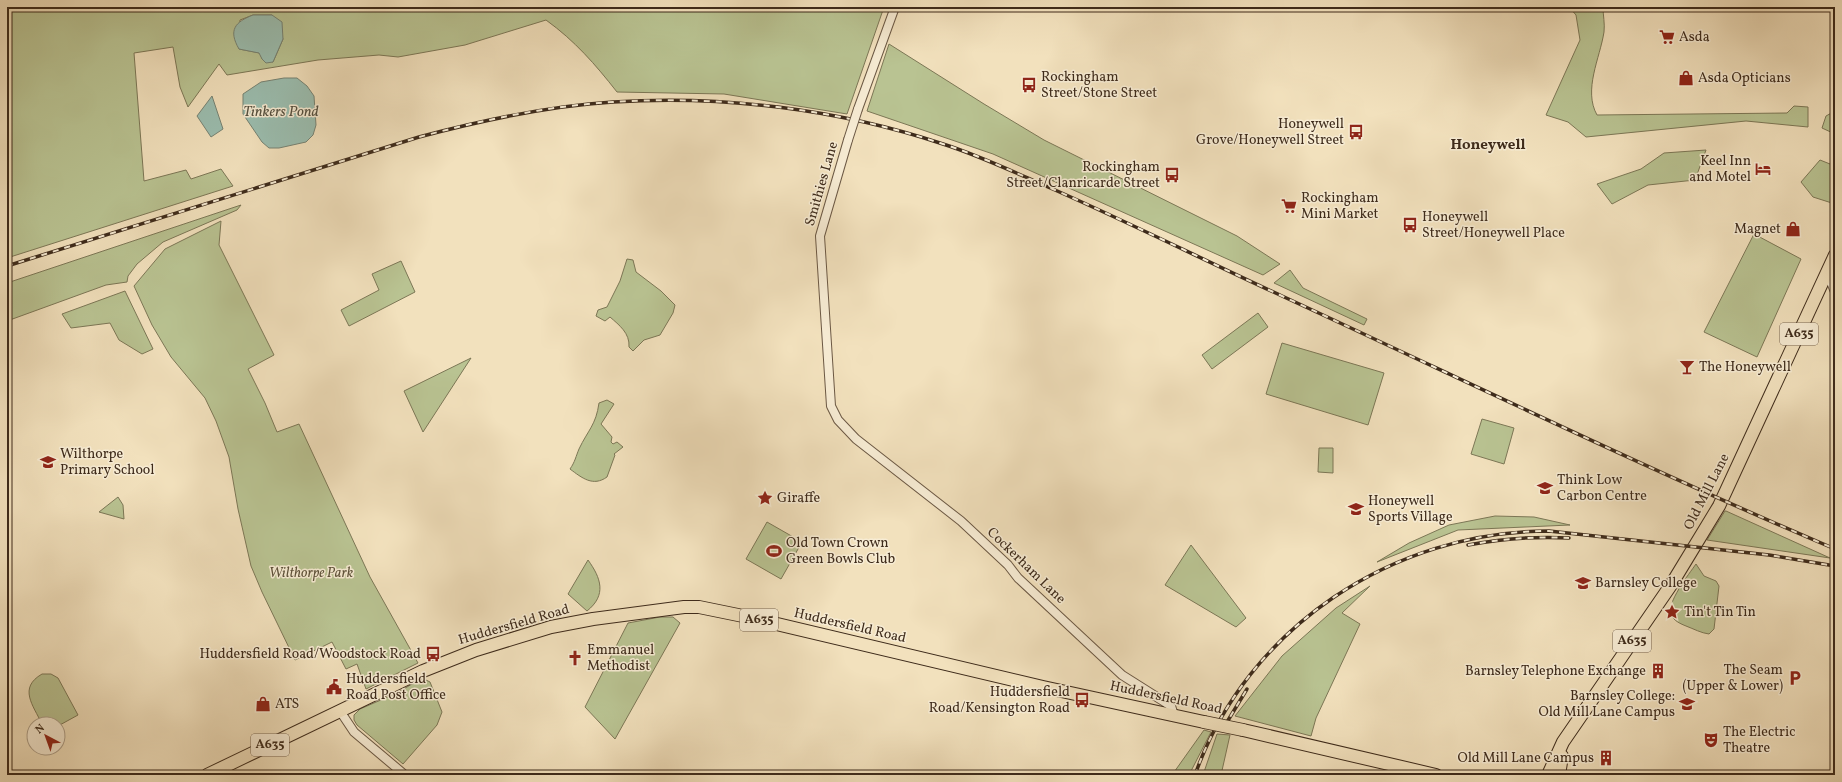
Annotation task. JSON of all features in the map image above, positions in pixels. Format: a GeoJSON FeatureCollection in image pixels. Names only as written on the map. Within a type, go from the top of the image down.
{"type":"FeatureCollection","features":[{"type":"Feature","properties":{"kind":"highway","name":"Old Mill Lane"},"geometry":{"type":"LineString","coordinates":[[1548,775],[1563,742],[1670,585],[1719,506],[1835,255]]}},
{"type":"Feature","properties":{"kind":"highway","name":"Huddersfield Road"},"geometry":{"type":"LineString","coordinates":[[207,775],[429,668],[476,650],[551,627],[601,618],[699,607],[1436,775]]}},
{"type":"Feature","properties":{"kind":"highway","name":"Old Mill Lane"},"geometry":{"type":"LineString","coordinates":[[1558,775],[1559,763],[1575,726]]}},
{"type":"Feature","properties":{"kind":"street","name":"Smithies Lane"},"geometry":{"type":"LineString","coordinates":[[856,439],[838,420],[831,406],[820,236],[858,109],[895,7]]}},
{"type":"Feature","properties":{"kind":"street"},"geometry":{"type":"LineString","coordinates":[[1827,272],[1835,292]]}},
{"type":"Feature","properties":{"kind":"street","name":"Cockerham Lane"},"geometry":{"type":"LineString","coordinates":[[856,439],[961,521],[1008,565],[1018,578],[1122,675],[1171,706],[1174,715]]}},
{"type":"Feature","properties":{"kind":"street"},"geometry":{"type":"LineString","coordinates":[[340,711],[354,732],[405,775]]}},
{"type":"Feature","properties":{"kind":"green space"},"geometry":{"type":"Polygon","coordinates":[[[7,7],[884,7],[847,114],[724,94],[617,92],[584,53],[546,20],[465,45],[398,57],[379,55],[318,60],[227,75],[219,64],[188,107],[180,87],[173,47],[134,53],[144,181],[186,170],[191,179],[221,169],[233,186],[7,258],[7,7]],[[253,15],[240,20],[239,49],[260,53],[262,59],[273,62],[283,39],[272,15],[253,15]]]}},
{"type":"Feature","properties":{"kind":"green space"},"geometry":{"type":"Polygon","coordinates":[[[1569,7],[1603,7],[1604,32],[1592,85],[1593,105],[1597,115],[1787,113],[1794,106],[1808,107],[1808,127],[1746,121],[1586,137],[1568,122],[1546,115],[1580,40],[1576,15],[1569,7]]]}},
{"type":"Feature","properties":{"kind":"green space"},"geometry":{"type":"Polygon","coordinates":[[[889,44],[1044,140],[1237,236],[1280,264],[1263,275],[993,154],[867,111],[889,44]]]}},
{"type":"Feature","properties":{"kind":"green space"},"geometry":{"type":"Polygon","coordinates":[[[1835,111],[1835,134],[1822,128],[1826,116],[1835,111]]]}},
{"type":"Feature","properties":{"kind":"green space"},"geometry":{"type":"Polygon","coordinates":[[[1706,150],[1695,180],[1648,185],[1612,204],[1597,184],[1641,169],[1664,153],[1706,150]]]}},
{"type":"Feature","properties":{"kind":"green space"},"geometry":{"type":"Polygon","coordinates":[[[1820,160],[1835,166],[1835,204],[1813,197],[1801,182],[1820,160]]]}},
{"type":"Feature","properties":{"kind":"green space"},"geometry":{"type":"Polygon","coordinates":[[[241,205],[237,210],[163,242],[137,264],[128,276],[127,282],[106,285],[7,321],[7,283],[241,205]]]}},
{"type":"Feature","properties":{"kind":"green space","name":"Wilthorpe Park"},"geometry":{"type":"Polygon","coordinates":[[[221,221],[219,245],[274,355],[248,369],[265,403],[277,432],[299,424],[370,577],[418,663],[366,689],[357,664],[346,669],[332,642],[295,660],[251,566],[238,509],[229,457],[216,421],[205,398],[171,357],[152,325],[134,286],[165,249],[221,221]]]}},
{"type":"Feature","properties":{"kind":"green space"},"geometry":{"type":"Polygon","coordinates":[[[1754,234],[1801,259],[1757,357],[1704,332],[1754,234]]]}},
{"type":"Feature","properties":{"kind":"green space"},"geometry":{"type":"Polygon","coordinates":[[[627,259],[633,260],[636,272],[661,291],[675,305],[673,313],[660,335],[644,340],[633,351],[629,347],[626,333],[617,323],[610,317],[605,321],[596,316],[598,310],[607,307],[620,281],[627,259]]]}},
{"type":"Feature","properties":{"kind":"green space"},"geometry":{"type":"Polygon","coordinates":[[[401,261],[415,292],[349,326],[341,310],[379,290],[372,274],[401,261]]]}},
{"type":"Feature","properties":{"kind":"green space"},"geometry":{"type":"Polygon","coordinates":[[[1290,270],[1303,288],[1367,319],[1364,325],[1274,283],[1290,270]]]}},
{"type":"Feature","properties":{"kind":"green space"},"geometry":{"type":"Polygon","coordinates":[[[125,291],[153,349],[142,354],[119,340],[110,323],[71,328],[62,314],[125,291]]]}},
{"type":"Feature","properties":{"kind":"green space"},"geometry":{"type":"Polygon","coordinates":[[[1258,313],[1268,327],[1212,369],[1202,355],[1258,313]]]}},
{"type":"Feature","properties":{"kind":"green space"},"geometry":{"type":"Polygon","coordinates":[[[1282,343],[1384,373],[1368,425],[1266,394],[1282,343]]]}},
{"type":"Feature","properties":{"kind":"green space"},"geometry":{"type":"Polygon","coordinates":[[[471,358],[423,432],[404,391],[471,358]]]}},
{"type":"Feature","properties":{"kind":"green space"},"geometry":{"type":"Polygon","coordinates":[[[607,400],[614,404],[601,424],[612,437],[611,442],[613,444],[617,442],[623,447],[614,454],[615,455],[607,477],[602,480],[592,481],[583,478],[570,469],[594,422],[599,403],[607,400]]]}},
{"type":"Feature","properties":{"kind":"green space"},"geometry":{"type":"Polygon","coordinates":[[[1482,419],[1514,428],[1504,464],[1471,454],[1482,419]]]}},
{"type":"Feature","properties":{"kind":"green space"},"geometry":{"type":"Polygon","coordinates":[[[1319,448],[1333,448],[1333,473],[1318,472],[1319,448]]]}},
{"type":"Feature","properties":{"kind":"green space"},"geometry":{"type":"Polygon","coordinates":[[[118,497],[123,505],[124,519],[99,512],[118,497]]]}},
{"type":"Feature","properties":{"kind":"green space"},"geometry":{"type":"Polygon","coordinates":[[[1726,511],[1830,558],[1707,540],[1726,511]]]}},
{"type":"Feature","properties":{"kind":"green space"},"geometry":{"type":"Polygon","coordinates":[[[1495,516],[1534,517],[1570,525],[1458,530],[1377,562],[1409,543],[1449,525],[1495,516]]]}},
{"type":"Feature","properties":{"kind":"green space","name":"Old Town Crown Green Bowls Club"},"geometry":{"type":"Polygon","coordinates":[[[767,522],[802,542],[781,579],[746,559],[767,522]]]}},
{"type":"Feature","properties":{"kind":"green space"},"geometry":{"type":"Polygon","coordinates":[[[1191,545],[1246,618],[1236,627],[1165,585],[1191,545]]]}},
{"type":"Feature","properties":{"kind":"green space"},"geometry":{"type":"Polygon","coordinates":[[[588,560],[599,580],[600,593],[593,605],[587,611],[568,594],[588,560]]]}},
{"type":"Feature","properties":{"kind":"green space"},"geometry":{"type":"Polygon","coordinates":[[[1696,564],[1704,576],[1716,581],[1719,586],[1714,629],[1709,634],[1700,632],[1680,623],[1674,619],[1670,610],[1675,596],[1696,564]]]}},
{"type":"Feature","properties":{"kind":"green space"},"geometry":{"type":"Polygon","coordinates":[[[1370,586],[1342,613],[1360,624],[1316,718],[1311,736],[1235,716],[1282,656],[1336,608],[1370,586]]]}},
{"type":"Feature","properties":{"kind":"green space"},"geometry":{"type":"Polygon","coordinates":[[[660,617],[673,617],[680,623],[615,739],[585,707],[628,623],[660,617]]]}},
{"type":"Feature","properties":{"kind":"green space"},"geometry":{"type":"Polygon","coordinates":[[[42,674],[51,674],[58,678],[78,715],[66,722],[66,716],[38,716],[32,704],[29,691],[35,679],[42,674]]]}},
{"type":"Feature","properties":{"kind":"green space"},"geometry":{"type":"Polygon","coordinates":[[[422,678],[430,682],[442,712],[437,725],[403,764],[357,725],[354,720],[354,715],[360,709],[397,693],[422,678]]]}},
{"type":"Feature","properties":{"kind":"green space"},"geometry":{"type":"Polygon","coordinates":[[[1204,730],[1211,732],[1189,775],[1172,775],[1204,730]]]}},
{"type":"Feature","properties":{"kind":"green space"},"geometry":{"type":"Polygon","coordinates":[[[1217,734],[1230,735],[1221,775],[1203,775],[1217,734]]]}},
{"type":"Feature","properties":{"kind":"water"},"geometry":{"type":"Polygon","coordinates":[[[253,15],[272,15],[282,22],[283,39],[273,62],[266,63],[259,53],[239,49],[236,42],[234,37],[235,28],[242,21],[253,15]]]}},
{"type":"Feature","properties":{"kind":"water","name":"Tinkers Pond"},"geometry":{"type":"Polygon","coordinates":[[[284,78],[297,78],[307,86],[314,96],[316,125],[313,135],[306,142],[279,148],[269,148],[262,142],[243,114],[243,94],[261,82],[284,78]]]}},
{"type":"Feature","properties":{"kind":"water"},"geometry":{"type":"Polygon","coordinates":[[[212,96],[223,129],[211,137],[197,116],[212,96]]]}},
{"type":"Feature","properties":{"kind":"railway"},"geometry":{"type":"LineString","coordinates":[[7,266],[419,137],[539,110],[588,104],[654,100],[738,103],[821,113],[903,132],[943,144],[971,154],[1055,190],[1627,457],[1835,549]]}},
{"type":"Feature","properties":{"kind":"railway"},"geometry":{"type":"LineString","coordinates":[[1195,775],[1219,722],[1250,674],[1289,633],[1333,598],[1383,569],[1436,548],[1491,535],[1549,531],[1769,555],[1835,566]]}},
{"type":"Feature","properties":{"kind":"railway"},"geometry":{"type":"LineString","coordinates":[[1468,545],[1518,538],[1569,538]]}},
{"type":"Feature","properties":{"kind":"railway"},"geometry":{"type":"LineString","coordinates":[[1224,727],[1247,689]]}},
{"type":"Feature","properties":{"kind":"place","name":"Asda"},"geometry":{"type":"Point","coordinates":[1667,37]}},
{"type":"Feature","properties":{"kind":"place","name":"Asda Opticians"},"geometry":{"type":"Point","coordinates":[1686,78]}},
{"type":"Feature","properties":{"kind":"place","name":"Rockingham Street/Stone Street"},"geometry":{"type":"Point","coordinates":[1029,85]}},
{"type":"Feature","properties":{"kind":"place","name":"Honeywell Grove/Honeywell Street"},"geometry":{"type":"Point","coordinates":[1356,132]}},
{"type":"Feature","properties":{"kind":"place","name":"Keel Inn and Motel"},"geometry":{"type":"Point","coordinates":[1763,169]}},
{"type":"Feature","properties":{"kind":"place","name":"Rockingham Street/Clanricarde Street"},"geometry":{"type":"Point","coordinates":[1172,175]}},
{"type":"Feature","properties":{"kind":"place","name":"Rockingham Mini Market"},"geometry":{"type":"Point","coordinates":[1289,206]}},
{"type":"Feature","properties":{"kind":"place","name":"Honeywell Street/Honeywell Place"},"geometry":{"type":"Point","coordinates":[1410,225]}},
{"type":"Feature","properties":{"kind":"place","name":"Magnet"},"geometry":{"type":"Point","coordinates":[1793,229]}},
{"type":"Feature","properties":{"kind":"place","name":"The Honeywell"},"geometry":{"type":"Point","coordinates":[1687,367]}},
{"type":"Feature","properties":{"kind":"place","name":"Wilthorpe Primary School"},"geometry":{"type":"Point","coordinates":[48,462]}},
{"type":"Feature","properties":{"kind":"place","name":"Think Low Carbon Centre"},"geometry":{"type":"Point","coordinates":[1545,488]}},
{"type":"Feature","properties":{"kind":"place","name":"Giraffe"},"geometry":{"type":"Point","coordinates":[765,498]}},
{"type":"Feature","properties":{"kind":"place","name":"Honeywell Sports Village"},"geometry":{"type":"Point","coordinates":[1356,509]}},
{"type":"Feature","properties":{"kind":"place","name":"Old Town Crown Green Bowls Club"},"geometry":{"type":"Point","coordinates":[774,551]}},
{"type":"Feature","properties":{"kind":"place","name":"Barnsley College"},"geometry":{"type":"Point","coordinates":[1583,583]}},
{"type":"Feature","properties":{"kind":"place","name":"Tin't Tin Tin"},"geometry":{"type":"Point","coordinates":[1672,612]}},
{"type":"Feature","properties":{"kind":"place","name":"Huddersfield Road/Woodstock Road"},"geometry":{"type":"Point","coordinates":[433,654]}},
{"type":"Feature","properties":{"kind":"place","name":"Emmanuel Methodist"},"geometry":{"type":"Point","coordinates":[575,658]}},
{"type":"Feature","properties":{"kind":"place","name":"Barnsley Telephone Exchange"},"geometry":{"type":"Point","coordinates":[1658,671]}},
{"type":"Feature","properties":{"kind":"place","name":"The Seam (Upper & Lower)"},"geometry":{"type":"Point","coordinates":[1795,678]}},
{"type":"Feature","properties":{"kind":"place","name":"Huddersfield Road Post Office"},"geometry":{"type":"Point","coordinates":[334,687]}},
{"type":"Feature","properties":{"kind":"place","name":"Huddersfield Road/Kensington Road"},"geometry":{"type":"Point","coordinates":[1082,700]}},
{"type":"Feature","properties":{"kind":"place","name":"ATS"},"geometry":{"type":"Point","coordinates":[263,704]}},
{"type":"Feature","properties":{"kind":"place","name":"Barnsley College: Old Mill Lane Campus"},"geometry":{"type":"Point","coordinates":[1687,704]}},
{"type":"Feature","properties":{"kind":"place","name":"The Electric Theatre"},"geometry":{"type":"Point","coordinates":[1711,740]}},
{"type":"Feature","properties":{"kind":"place","name":"Old Mill Lane Campus"},"geometry":{"type":"Point","coordinates":[1606,758]}},
{"type":"Feature","properties":{"kind":"district","name":"Honeywell"},"geometry":{"type":"Point","coordinates":[1488,145]}}]}
